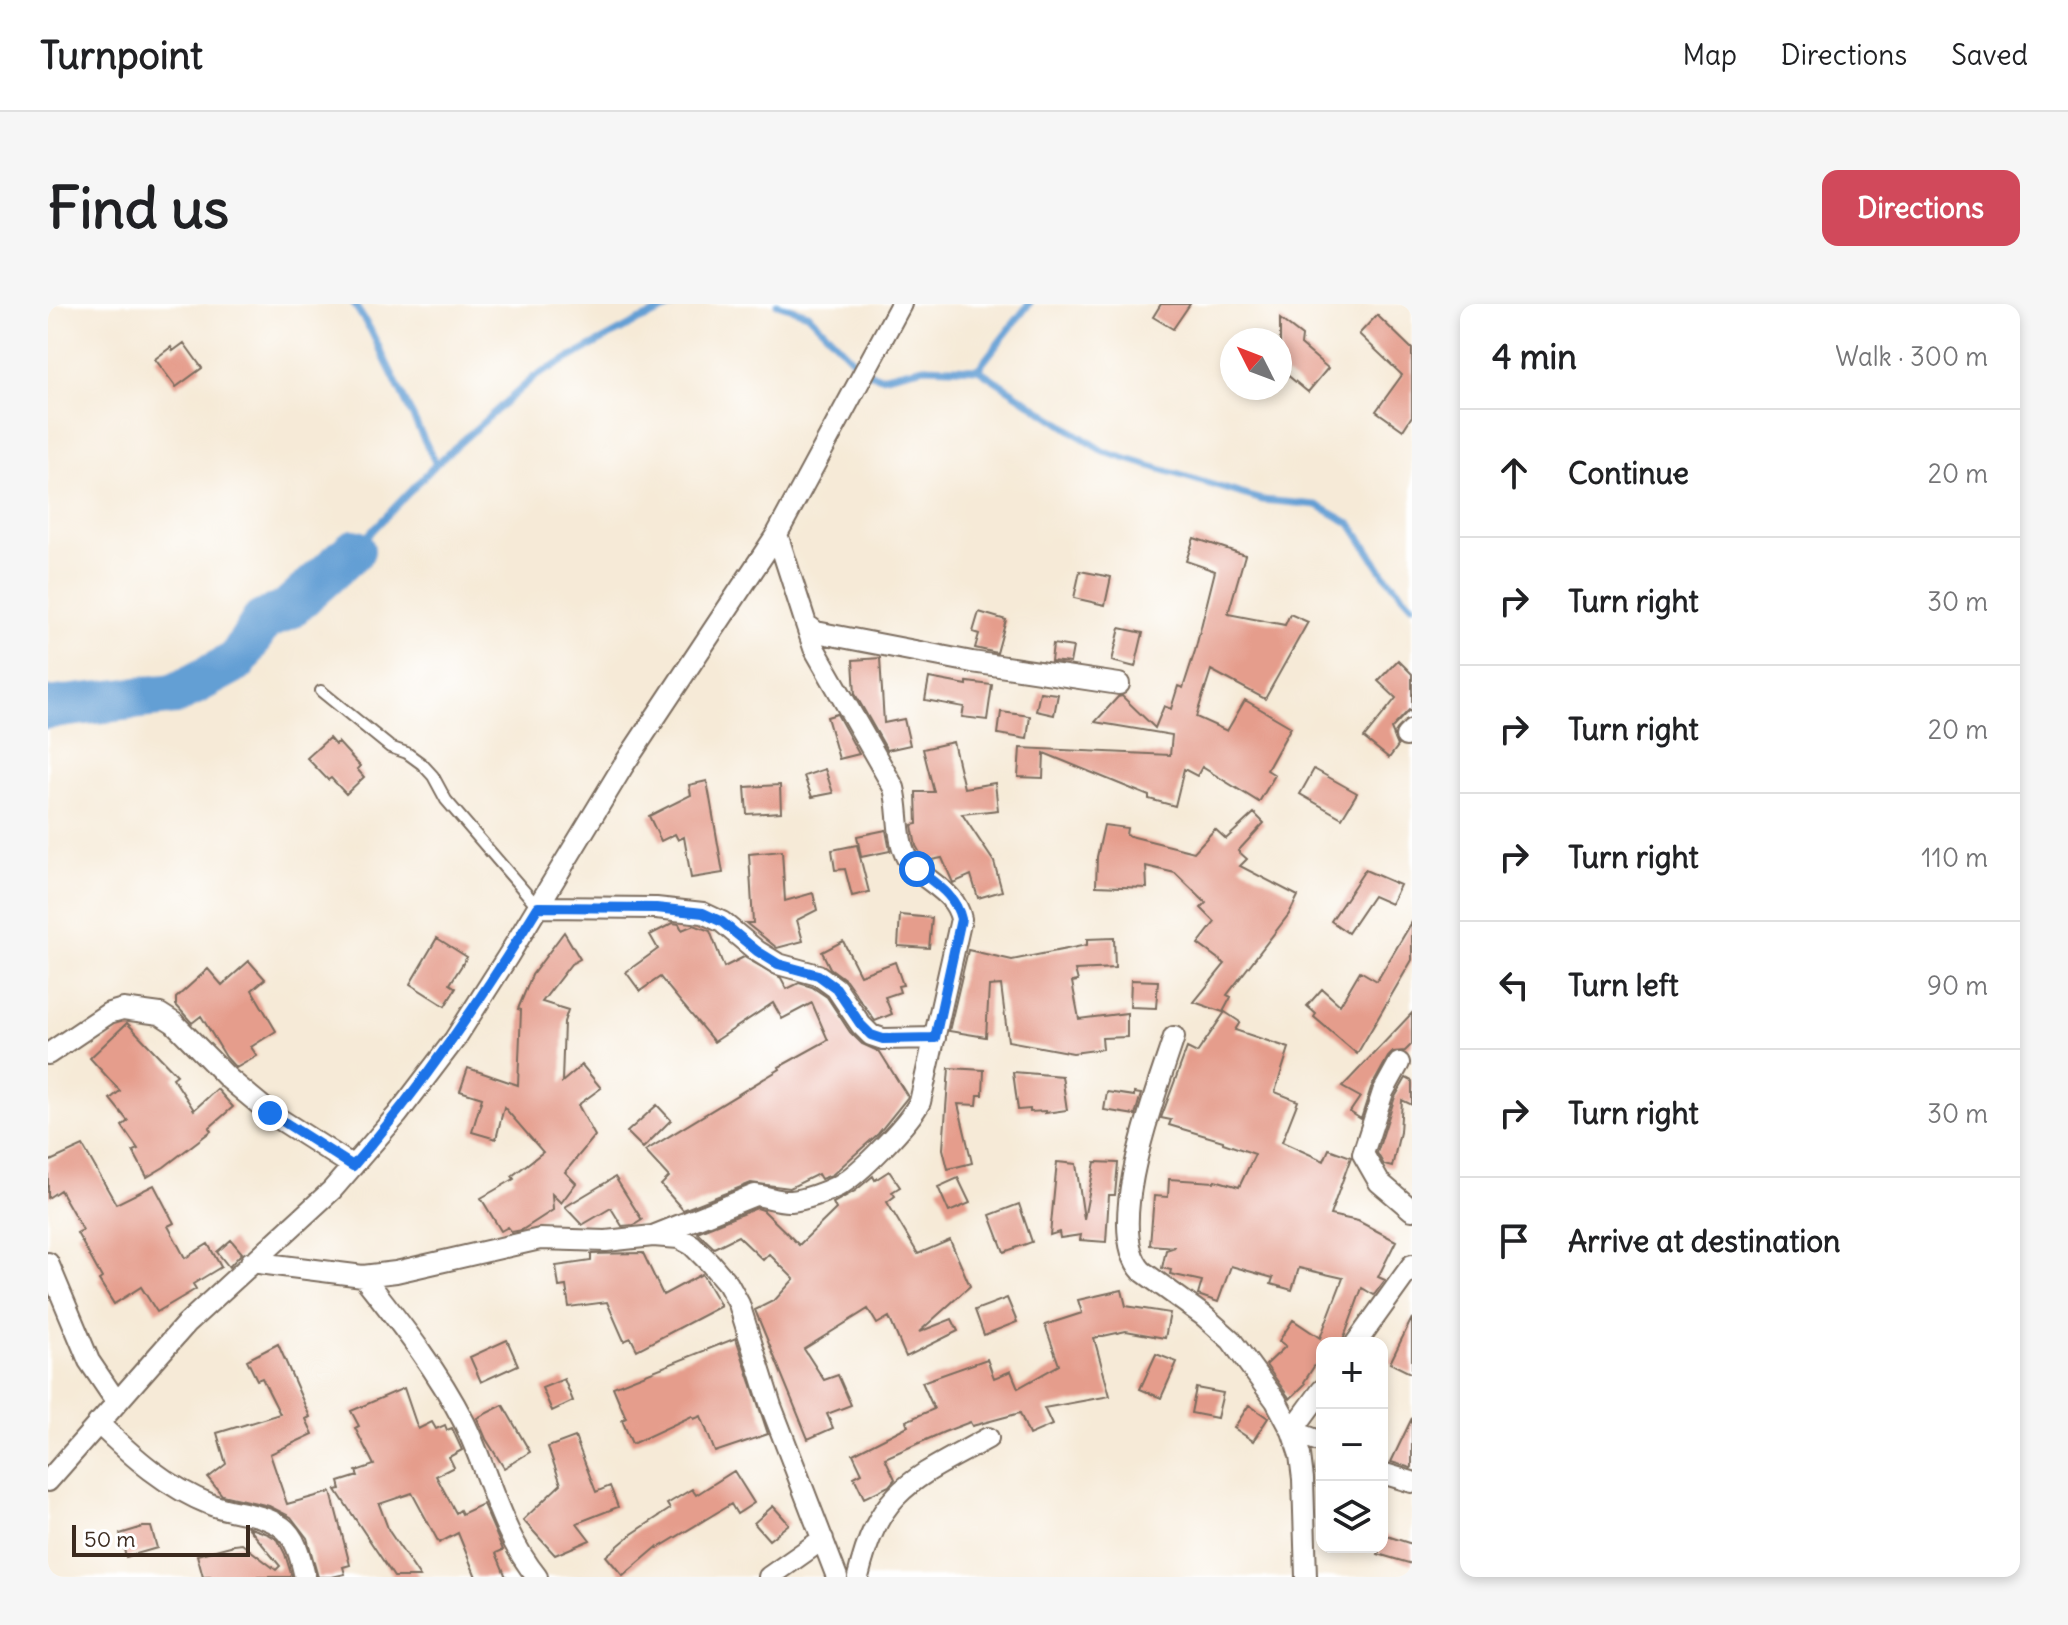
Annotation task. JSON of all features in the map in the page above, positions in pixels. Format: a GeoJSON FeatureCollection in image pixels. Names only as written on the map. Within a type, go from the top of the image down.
{"type":"FeatureCollection","features":[{"type":"Feature","properties":{"kind":"street"},"geometry":{"type":"LineString","coordinates":[[48,1481],[186,1324],[332,1190],[397,1115],[455,1039],[623,766],[777,534],[901,304]]}},
{"type":"Feature","properties":{"kind":"street"},"geometry":{"type":"LineString","coordinates":[[653,1236],[755,1195],[793,1201],[838,1186],[856,1173],[913,1116],[920,1102],[961,919],[959,907],[951,897],[908,859],[903,847],[894,788],[814,648],[777,534]]}},
{"type":"Feature","properties":{"kind":"street"},"geometry":{"type":"LineString","coordinates":[[806,624],[816,632],[972,662],[1119,684]]}},
{"type":"Feature","properties":{"kind":"street"},"geometry":{"type":"LineString","coordinates":[[538,907],[656,908],[703,913],[722,922],[778,964],[818,975],[836,988],[871,1035],[883,1039],[935,1038]]}},
{"type":"Feature","properties":{"kind":"street"},"geometry":{"type":"LineString","coordinates":[[48,1054],[109,1013],[123,1009],[160,1014],[174,1023],[229,1079],[270,1113],[353,1166]]}},
{"type":"Feature","properties":{"kind":"street"},"geometry":{"type":"LineString","coordinates":[[1174,1037],[1136,1156],[1131,1184],[1129,1250],[1133,1262],[1142,1271],[1204,1316],[1231,1340],[1276,1401],[1292,1431],[1300,1455],[1306,1577]]}},
{"type":"Feature","properties":{"kind":"street"},"geometry":{"type":"LineString","coordinates":[[1399,1063],[1383,1092],[1363,1154],[1379,1182],[1412,1210]]}},
{"type":"Feature","properties":{"kind":"street"},"geometry":{"type":"LineString","coordinates":[[251,1262],[363,1276],[396,1272],[540,1239],[606,1241],[653,1236],[679,1238],[692,1245],[728,1284],[739,1304],[771,1406],[837,1577]]}},
{"type":"Feature","properties":{"kind":"street"},"geometry":{"type":"LineString","coordinates":[[48,1263],[89,1361],[116,1401]]}},
{"type":"Feature","properties":{"kind":"street"},"geometry":{"type":"LineString","coordinates":[[1360,1337],[1412,1265]]}},
{"type":"Feature","properties":{"kind":"street"},"geometry":{"type":"LineString","coordinates":[[363,1276],[423,1354],[444,1387],[465,1424],[514,1543],[537,1577]]}},
{"type":"Feature","properties":{"kind":"street"},"geometry":{"type":"LineString","coordinates":[[1292,1431],[1316,1398]]}},
{"type":"Feature","properties":{"kind":"street"},"geometry":{"type":"LineString","coordinates":[[98,1423],[129,1454],[162,1480],[211,1504],[230,1511],[259,1515],[282,1527],[291,1536],[305,1577]]}},
{"type":"Feature","properties":{"kind":"street"},"geometry":{"type":"LineString","coordinates":[[1292,1431],[1316,1440]]}},
{"type":"Feature","properties":{"kind":"street"},"geometry":{"type":"LineString","coordinates":[[858,1577],[874,1527],[885,1506],[922,1474],[988,1438]]}},
{"type":"Feature","properties":{"kind":"street"},"geometry":{"type":"LineString","coordinates":[[1388,1475],[1412,1482]]}},
{"type":"Feature","properties":{"kind":"street"},"geometry":{"type":"LineString","coordinates":[[769,1577],[823,1539]]}},
{"type":"Feature","properties":{"kind":"lane"},"geometry":{"type":"LineString","coordinates":[[321,691],[390,747],[407,753],[422,764],[433,776],[446,800],[538,907]]}},
{"type":"Feature","properties":{"kind":"building"},"geometry":{"type":"Polygon","coordinates":[[[1161,304],[1190,304],[1173,329],[1153,317],[1161,304]]]}},
{"type":"Feature","properties":{"kind":"building"},"geometry":{"type":"Polygon","coordinates":[[[1377,315],[1412,349],[1412,416],[1403,430],[1376,411],[1402,375],[1359,334],[1377,315]]]}},
{"type":"Feature","properties":{"kind":"building"},"geometry":{"type":"Polygon","coordinates":[[[1280,319],[1292,328],[1280,328],[1280,319]]]}},
{"type":"Feature","properties":{"kind":"building"},"geometry":{"type":"Polygon","coordinates":[[[1292,328],[1302,336],[1301,345],[1328,368],[1308,392],[1292,379],[1292,328]]]}},
{"type":"Feature","properties":{"kind":"building"},"geometry":{"type":"Polygon","coordinates":[[[184,343],[202,368],[176,387],[155,359],[171,347],[173,351],[184,343]]]}},
{"type":"Feature","properties":{"kind":"building"},"geometry":{"type":"Polygon","coordinates":[[[1194,538],[1245,555],[1228,614],[1285,625],[1290,614],[1308,622],[1265,699],[1211,670],[1196,717],[1227,731],[1245,700],[1291,727],[1267,770],[1275,775],[1259,802],[1202,767],[1197,776],[1184,769],[1175,806],[1149,799],[1149,796],[1044,753],[1043,778],[1018,777],[1020,748],[1170,755],[1172,735],[1095,722],[1122,696],[1155,728],[1164,706],[1171,709],[1178,686],[1183,688],[1215,571],[1186,561],[1194,538]]]}},
{"type":"Feature","properties":{"kind":"building"},"geometry":{"type":"Polygon","coordinates":[[[1080,571],[1111,577],[1105,605],[1074,598],[1080,571]]]}},
{"type":"Feature","properties":{"kind":"building"},"geometry":{"type":"Polygon","coordinates":[[[979,612],[1006,620],[997,653],[975,648],[979,634],[973,632],[979,612]]]}},
{"type":"Feature","properties":{"kind":"building"},"geometry":{"type":"Polygon","coordinates":[[[1120,628],[1143,633],[1135,667],[1112,661],[1120,628]]]}},
{"type":"Feature","properties":{"kind":"building"},"geometry":{"type":"Polygon","coordinates":[[[1053,644],[1073,647],[1070,663],[1051,661],[1053,644]]]}},
{"type":"Feature","properties":{"kind":"building"},"geometry":{"type":"Polygon","coordinates":[[[880,658],[884,723],[904,719],[910,745],[887,750],[855,694],[853,660],[880,658]]]}},
{"type":"Feature","properties":{"kind":"building"},"geometry":{"type":"Polygon","coordinates":[[[1398,660],[1412,674],[1412,714],[1409,710],[1391,729],[1398,746],[1389,758],[1364,738],[1396,698],[1378,681],[1398,660]]]}},
{"type":"Feature","properties":{"kind":"building"},"geometry":{"type":"Polygon","coordinates":[[[929,678],[967,685],[967,682],[992,685],[987,720],[962,717],[964,707],[925,700],[929,678]]]}},
{"type":"Feature","properties":{"kind":"building"},"geometry":{"type":"Polygon","coordinates":[[[1040,692],[1058,694],[1054,715],[1036,711],[1040,692]]]}},
{"type":"Feature","properties":{"kind":"building"},"geometry":{"type":"Polygon","coordinates":[[[1001,712],[1030,716],[1027,739],[998,734],[1001,712]]]}},
{"type":"Feature","properties":{"kind":"building"},"geometry":{"type":"Polygon","coordinates":[[[837,714],[859,754],[839,759],[827,717],[837,714]]]}},
{"type":"Feature","properties":{"kind":"building"},"geometry":{"type":"Polygon","coordinates":[[[329,738],[335,745],[338,742],[360,766],[357,769],[364,777],[346,794],[307,758],[329,738]]]}},
{"type":"Feature","properties":{"kind":"building"},"geometry":{"type":"Polygon","coordinates":[[[953,742],[964,788],[995,783],[998,810],[962,814],[994,862],[1002,891],[978,898],[971,875],[953,883],[942,858],[926,861],[923,858],[916,846],[912,825],[917,824],[916,792],[934,792],[923,749],[953,742]]]}},
{"type":"Feature","properties":{"kind":"building"},"geometry":{"type":"Polygon","coordinates":[[[825,769],[833,793],[812,797],[804,776],[825,769]]]}},
{"type":"Feature","properties":{"kind":"building"},"geometry":{"type":"Polygon","coordinates":[[[1314,769],[1357,793],[1342,818],[1300,794],[1314,769]]]}},
{"type":"Feature","properties":{"kind":"building"},"geometry":{"type":"Polygon","coordinates":[[[707,781],[723,873],[691,878],[684,837],[678,840],[675,834],[661,841],[649,816],[691,795],[689,785],[707,781]]]}},
{"type":"Feature","properties":{"kind":"building"},"geometry":{"type":"Polygon","coordinates":[[[780,785],[781,812],[747,814],[745,787],[780,785]]]}},
{"type":"Feature","properties":{"kind":"building"},"geometry":{"type":"Polygon","coordinates":[[[1254,813],[1264,823],[1238,851],[1247,859],[1240,866],[1298,896],[1289,914],[1227,995],[1231,997],[1223,1012],[1194,1002],[1225,964],[1198,944],[1215,922],[1201,908],[1206,903],[1175,873],[1146,866],[1147,888],[1096,886],[1097,857],[1104,825],[1127,828],[1126,835],[1194,852],[1215,829],[1226,839],[1254,813]]]}},
{"type":"Feature","properties":{"kind":"building"},"geometry":{"type":"Polygon","coordinates":[[[886,830],[890,851],[861,857],[857,836],[886,830]]]}},
{"type":"Feature","properties":{"kind":"building"},"geometry":{"type":"Polygon","coordinates":[[[857,845],[869,892],[852,896],[845,869],[835,870],[832,850],[857,845]]]}},
{"type":"Feature","properties":{"kind":"building"},"geometry":{"type":"Polygon","coordinates":[[[782,851],[785,901],[813,893],[817,910],[797,920],[803,941],[777,948],[746,923],[753,923],[749,854],[782,851]]]}},
{"type":"Feature","properties":{"kind":"building"},"geometry":{"type":"Polygon","coordinates":[[[1365,870],[1400,885],[1391,904],[1373,896],[1348,933],[1331,921],[1365,870]]]}},
{"type":"Feature","properties":{"kind":"building"},"geometry":{"type":"Polygon","coordinates":[[[900,915],[932,918],[929,948],[898,946],[900,915]]]}},
{"type":"Feature","properties":{"kind":"building"},"geometry":{"type":"Polygon","coordinates":[[[1412,922],[1412,960],[1357,1054],[1314,1017],[1316,1014],[1307,1006],[1322,989],[1340,1005],[1360,971],[1377,981],[1412,922]]]}},
{"type":"Feature","properties":{"kind":"building"},"geometry":{"type":"Polygon","coordinates":[[[673,923],[679,924],[682,930],[694,925],[710,931],[724,967],[744,957],[781,978],[787,989],[799,983],[812,987],[827,997],[850,1032],[862,1044],[880,1052],[908,1097],[878,1134],[832,1175],[821,1179],[818,1174],[790,1188],[751,1183],[683,1210],[661,1185],[669,1177],[645,1151],[828,1040],[812,1003],[782,1019],[773,1003],[714,1042],[660,977],[640,991],[626,972],[658,949],[650,935],[673,923]]]}},
{"type":"Feature","properties":{"kind":"building"},"geometry":{"type":"Polygon","coordinates":[[[564,932],[580,959],[571,964],[542,1002],[568,1010],[564,1022],[562,1082],[582,1065],[601,1088],[578,1105],[595,1136],[565,1172],[576,1183],[561,1203],[552,1194],[553,1210],[522,1230],[512,1232],[508,1227],[501,1231],[481,1198],[514,1179],[512,1176],[543,1152],[504,1107],[496,1139],[472,1132],[482,1098],[460,1091],[468,1068],[518,1085],[521,1010],[518,1009],[532,975],[564,932]]]}},
{"type":"Feature","properties":{"kind":"building"},"geometry":{"type":"Polygon","coordinates":[[[437,938],[467,957],[450,984],[456,988],[445,1006],[410,984],[437,938]]]}},
{"type":"Feature","properties":{"kind":"building"},"geometry":{"type":"Polygon","coordinates":[[[1114,938],[1115,968],[1075,970],[1078,981],[1072,982],[1079,1019],[1127,1013],[1127,1037],[1102,1038],[1103,1049],[1073,1053],[1008,1041],[1001,985],[989,986],[986,1037],[949,1031],[968,950],[1012,960],[1087,945],[1087,939],[1114,938]]]}},
{"type":"Feature","properties":{"kind":"building"},"geometry":{"type":"Polygon","coordinates":[[[843,941],[860,975],[895,962],[903,985],[898,986],[900,992],[885,997],[892,1014],[875,1021],[846,980],[830,968],[822,952],[843,941]]]}},
{"type":"Feature","properties":{"kind":"building"},"geometry":{"type":"Polygon","coordinates":[[[249,961],[265,979],[252,990],[276,1031],[251,1047],[257,1056],[236,1068],[201,1016],[192,1023],[176,1005],[176,998],[208,969],[222,985],[249,961]]]}},
{"type":"Feature","properties":{"kind":"building"},"geometry":{"type":"Polygon","coordinates":[[[1131,980],[1158,981],[1156,1008],[1130,1007],[1131,980]]]}},
{"type":"Feature","properties":{"kind":"building"},"geometry":{"type":"Polygon","coordinates":[[[1225,1012],[1240,1022],[1235,1030],[1289,1048],[1275,1092],[1298,1101],[1282,1142],[1324,1161],[1329,1149],[1351,1157],[1330,1215],[1358,1221],[1396,1241],[1378,1277],[1385,1280],[1374,1295],[1362,1288],[1344,1337],[1320,1337],[1343,1278],[1299,1268],[1292,1290],[1271,1284],[1273,1278],[1231,1266],[1218,1302],[1198,1295],[1202,1281],[1170,1274],[1171,1270],[1162,1268],[1166,1250],[1175,1247],[1150,1245],[1154,1196],[1168,1197],[1169,1179],[1215,1180],[1239,1187],[1255,1154],[1169,1125],[1171,1120],[1161,1118],[1187,1048],[1197,1053],[1225,1012]]]}},
{"type":"Feature","properties":{"kind":"building"},"geometry":{"type":"Polygon","coordinates":[[[1412,1013],[1412,1044],[1405,1051],[1393,1052],[1388,1057],[1371,1088],[1361,1119],[1350,1112],[1360,1097],[1342,1087],[1412,1013]]]}},
{"type":"Feature","properties":{"kind":"building"},"geometry":{"type":"Polygon","coordinates":[[[127,1023],[177,1075],[173,1078],[194,1110],[217,1089],[233,1107],[209,1128],[211,1131],[147,1177],[133,1151],[138,1149],[122,1126],[128,1121],[110,1099],[120,1091],[90,1058],[127,1023]]]}},
{"type":"Feature","properties":{"kind":"building"},"geometry":{"type":"Polygon","coordinates":[[[949,1068],[984,1070],[983,1095],[978,1095],[977,1105],[958,1104],[972,1163],[948,1169],[943,1149],[949,1068]]]}},
{"type":"Feature","properties":{"kind":"building"},"geometry":{"type":"Polygon","coordinates":[[[1013,1072],[1062,1076],[1067,1110],[1045,1113],[1018,1110],[1013,1072]]]}},
{"type":"Feature","properties":{"kind":"building"},"geometry":{"type":"Polygon","coordinates":[[[1406,1078],[1412,1081],[1412,1105],[1402,1100],[1400,1132],[1392,1167],[1384,1165],[1377,1153],[1395,1097],[1406,1078]]]}},
{"type":"Feature","properties":{"kind":"building"},"geometry":{"type":"Polygon","coordinates":[[[1107,1092],[1134,1096],[1134,1093],[1141,1094],[1135,1115],[1104,1110],[1107,1092]]]}},
{"type":"Feature","properties":{"kind":"building"},"geometry":{"type":"Polygon","coordinates":[[[657,1105],[671,1120],[643,1148],[627,1132],[657,1105]]]}},
{"type":"Feature","properties":{"kind":"building"},"geometry":{"type":"Polygon","coordinates":[[[83,1146],[116,1204],[154,1185],[174,1223],[168,1226],[185,1258],[208,1244],[221,1267],[193,1284],[196,1289],[157,1312],[141,1287],[114,1304],[77,1233],[83,1230],[60,1190],[48,1198],[48,1162],[83,1146]]]}},
{"type":"Feature","properties":{"kind":"building"},"geometry":{"type":"Polygon","coordinates":[[[1057,1162],[1076,1164],[1084,1219],[1095,1162],[1118,1163],[1115,1195],[1109,1195],[1106,1242],[1080,1240],[1081,1235],[1060,1238],[1059,1232],[1050,1235],[1057,1162]]]}},
{"type":"Feature","properties":{"kind":"building"},"geometry":{"type":"Polygon","coordinates":[[[889,1171],[900,1187],[892,1192],[895,1196],[887,1202],[918,1254],[950,1240],[970,1286],[919,1332],[952,1319],[958,1331],[906,1357],[889,1317],[877,1324],[868,1309],[804,1349],[824,1380],[838,1375],[851,1405],[827,1414],[833,1428],[808,1439],[755,1310],[775,1300],[794,1279],[769,1254],[763,1260],[738,1236],[714,1248],[697,1232],[757,1208],[763,1210],[799,1245],[836,1209],[833,1203],[873,1176],[875,1180],[889,1171]]]}},
{"type":"Feature","properties":{"kind":"building"},"geometry":{"type":"Polygon","coordinates":[[[615,1177],[642,1220],[634,1225],[622,1226],[611,1208],[582,1225],[565,1207],[615,1177]]]}},
{"type":"Feature","properties":{"kind":"building"},"geometry":{"type":"Polygon","coordinates":[[[958,1178],[970,1203],[949,1212],[938,1187],[958,1178]]]}},
{"type":"Feature","properties":{"kind":"building"},"geometry":{"type":"Polygon","coordinates":[[[1019,1204],[1032,1242],[1004,1252],[990,1215],[1019,1204]]]}},
{"type":"Feature","properties":{"kind":"building"},"geometry":{"type":"Polygon","coordinates":[[[231,1240],[242,1253],[229,1267],[217,1252],[231,1240]]]}},
{"type":"Feature","properties":{"kind":"building"},"geometry":{"type":"Polygon","coordinates":[[[643,1253],[663,1295],[702,1274],[721,1306],[637,1350],[631,1338],[624,1341],[607,1302],[569,1307],[566,1286],[559,1287],[556,1266],[591,1261],[591,1254],[643,1253]]]}},
{"type":"Feature","properties":{"kind":"building"},"geometry":{"type":"Polygon","coordinates":[[[1122,1290],[1126,1306],[1170,1313],[1165,1338],[1126,1331],[1094,1338],[1110,1396],[1044,1408],[1052,1425],[1029,1435],[1020,1413],[972,1426],[970,1422],[944,1432],[885,1458],[895,1479],[889,1486],[864,1498],[854,1477],[862,1473],[853,1454],[908,1426],[906,1421],[934,1409],[922,1382],[987,1359],[994,1378],[1011,1371],[1018,1388],[1059,1365],[1045,1325],[1082,1313],[1078,1300],[1122,1290]]]}},
{"type":"Feature","properties":{"kind":"building"},"geometry":{"type":"Polygon","coordinates":[[[1007,1298],[1017,1322],[984,1335],[975,1310],[1007,1298]]]}},
{"type":"Feature","properties":{"kind":"building"},"geometry":{"type":"Polygon","coordinates":[[[1412,1318],[1412,1374],[1390,1363],[1412,1318]]]}},
{"type":"Feature","properties":{"kind":"building"},"geometry":{"type":"Polygon","coordinates":[[[1293,1320],[1318,1337],[1316,1337],[1316,1363],[1305,1384],[1290,1399],[1266,1365],[1286,1346],[1279,1341],[1293,1320]]]}},
{"type":"Feature","properties":{"kind":"building"},"geometry":{"type":"Polygon","coordinates":[[[736,1338],[768,1434],[715,1452],[701,1416],[694,1419],[692,1416],[632,1444],[622,1420],[626,1418],[613,1387],[736,1338]]]}},
{"type":"Feature","properties":{"kind":"building"},"geometry":{"type":"Polygon","coordinates":[[[507,1340],[518,1365],[481,1382],[470,1357],[507,1340]]]}},
{"type":"Feature","properties":{"kind":"building"},"geometry":{"type":"Polygon","coordinates":[[[278,1344],[310,1417],[306,1419],[313,1434],[270,1454],[287,1504],[331,1492],[350,1565],[343,1567],[345,1574],[318,1577],[307,1538],[291,1517],[269,1506],[222,1495],[208,1478],[226,1464],[217,1433],[280,1414],[262,1378],[257,1380],[247,1360],[278,1344]]]}},
{"type":"Feature","properties":{"kind":"building"},"geometry":{"type":"Polygon","coordinates":[[[1156,1354],[1177,1362],[1161,1398],[1140,1389],[1156,1354]]]}},
{"type":"Feature","properties":{"kind":"building"},"geometry":{"type":"Polygon","coordinates":[[[564,1379],[573,1401],[552,1411],[542,1388],[564,1379]]]}},
{"type":"Feature","properties":{"kind":"building"},"geometry":{"type":"Polygon","coordinates":[[[404,1388],[418,1429],[432,1422],[436,1429],[445,1425],[447,1430],[452,1428],[462,1450],[449,1457],[454,1467],[436,1476],[456,1513],[460,1510],[462,1514],[483,1504],[503,1550],[496,1553],[506,1577],[476,1577],[458,1533],[439,1543],[412,1493],[379,1504],[389,1531],[420,1577],[394,1577],[336,1490],[341,1489],[339,1482],[358,1476],[356,1471],[374,1465],[355,1428],[359,1426],[351,1411],[404,1388]]]}},
{"type":"Feature","properties":{"kind":"building"},"geometry":{"type":"Polygon","coordinates":[[[1196,1388],[1223,1393],[1217,1418],[1191,1413],[1196,1388]]]}},
{"type":"Feature","properties":{"kind":"building"},"geometry":{"type":"Polygon","coordinates":[[[503,1405],[530,1452],[504,1468],[477,1418],[503,1405]]]}},
{"type":"Feature","properties":{"kind":"building"},"geometry":{"type":"Polygon","coordinates":[[[1249,1405],[1268,1418],[1253,1441],[1234,1428],[1249,1405]]]}},
{"type":"Feature","properties":{"kind":"building"},"geometry":{"type":"Polygon","coordinates":[[[1412,1418],[1412,1467],[1411,1468],[1391,1462],[1412,1418]]]}},
{"type":"Feature","properties":{"kind":"building"},"geometry":{"type":"Polygon","coordinates":[[[575,1437],[596,1492],[610,1486],[618,1507],[577,1523],[590,1540],[555,1555],[523,1520],[561,1484],[548,1447],[575,1437]]]}},
{"type":"Feature","properties":{"kind":"building"},"geometry":{"type":"Polygon","coordinates":[[[734,1471],[754,1503],[737,1514],[731,1504],[657,1547],[623,1576],[606,1556],[670,1509],[667,1504],[692,1489],[696,1495],[734,1471]]]}},
{"type":"Feature","properties":{"kind":"building"},"geometry":{"type":"Polygon","coordinates":[[[773,1506],[789,1524],[769,1540],[754,1523],[773,1506]]]}},
{"type":"Feature","properties":{"kind":"building"},"geometry":{"type":"Polygon","coordinates":[[[151,1527],[157,1548],[126,1557],[120,1534],[151,1527]]]}},
{"type":"Feature","properties":{"kind":"building"},"geometry":{"type":"Polygon","coordinates":[[[248,1527],[278,1540],[292,1577],[203,1577],[197,1555],[234,1545],[242,1544],[276,1570],[280,1566],[248,1527]]]}},
{"type":"Feature","properties":{"kind":"building"},"geometry":{"type":"Polygon","coordinates":[[[1388,1536],[1412,1544],[1412,1564],[1378,1554],[1388,1553],[1388,1536]]]}},
{"type":"Feature","properties":{"kind":"waterway"},"geometry":{"type":"LineString","coordinates":[[354,304],[370,329],[436,464]]}},
{"type":"Feature","properties":{"kind":"waterway"},"geometry":{"type":"LineString","coordinates":[[354,550],[436,464],[534,377],[638,321],[678,304]]}},
{"type":"Feature","properties":{"kind":"waterway"},"geometry":{"type":"LineString","coordinates":[[777,304],[808,314],[864,371],[881,377],[924,367],[978,369],[1104,452],[1262,500],[1317,505],[1351,524],[1384,574],[1412,605]]}},
{"type":"Feature","properties":{"kind":"waterway"},"geometry":{"type":"LineString","coordinates":[[978,369],[1029,304]]}},
{"type":"Feature","properties":{"kind":"waterway"},"geometry":{"type":"LineString","coordinates":[[48,708],[176,694],[237,661],[262,621],[288,609],[354,550]]}},
{"type":"Feature","properties":{"kind":"route"},"geometry":{"type":"LineString","coordinates":[[270,1113],[353,1166],[455,1039],[538,907],[656,908],[703,913],[722,922],[778,964],[818,975],[836,988],[871,1035],[883,1039],[935,1038],[961,919],[959,907],[951,897],[917,869]]}}]}
